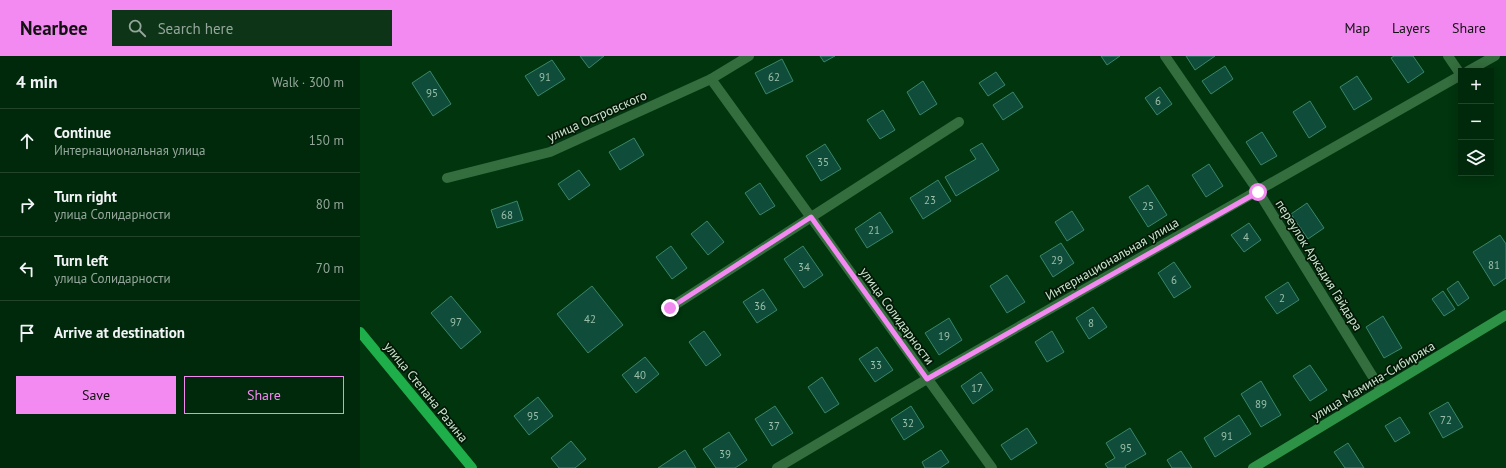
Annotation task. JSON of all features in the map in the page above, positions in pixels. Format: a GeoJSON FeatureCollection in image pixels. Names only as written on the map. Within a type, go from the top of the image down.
{"type":"FeatureCollection","features":[{"type":"Feature","properties":{"kind":"main road","name":"улица Степана Разина"},"geometry":{"type":"LineString","coordinates":[[360,332],[472,468]]}},
{"type":"Feature","properties":{"kind":"street","name":"улица Островского"},"geometry":{"type":"LineString","coordinates":[[447,178],[550,152],[711,79],[749,56]]}},
{"type":"Feature","properties":{"kind":"street","name":"переулок Аркадия Гайдара"},"geometry":{"type":"LineString","coordinates":[[1165,56],[1258,192],[1381,390]]}},
{"type":"Feature","properties":{"kind":"street"},"geometry":{"type":"LineString","coordinates":[[1448,56],[1458,71]]}},
{"type":"Feature","properties":{"kind":"street"},"geometry":{"type":"LineString","coordinates":[[1473,68],[1495,56]]}},
{"type":"Feature","properties":{"kind":"street","name":"Интернациональная улица"},"geometry":{"type":"LineString","coordinates":[[778,468],[927,379],[1258,192],[1458,77]]}},
{"type":"Feature","properties":{"kind":"street","name":"улица Солидарности"},"geometry":{"type":"LineString","coordinates":[[711,79],[992,468]]}},
{"type":"Feature","properties":{"kind":"street"},"geometry":{"type":"LineString","coordinates":[[670,308],[959,122]]}},
{"type":"Feature","properties":{"kind":"street","name":"улица Мамина-Сибиряка"},"geometry":{"type":"LineString","coordinates":[[1253,468],[1506,315]]}},
{"type":"Feature","properties":{"kind":"building"},"geometry":{"type":"Polygon","coordinates":[[[580,56],[604,56],[589,68],[580,56]]]}},
{"type":"Feature","properties":{"kind":"building"},"geometry":{"type":"Polygon","coordinates":[[[820,56],[835,56],[824,62],[820,56]]]}},
{"type":"Feature","properties":{"kind":"building"},"geometry":{"type":"Polygon","coordinates":[[[1101,56],[1120,56],[1107,65],[1101,56]]]}},
{"type":"Feature","properties":{"kind":"building"},"geometry":{"type":"Polygon","coordinates":[[[1186,56],[1215,56],[1195,70],[1186,56]]]}},
{"type":"Feature","properties":{"kind":"building"},"geometry":{"type":"Polygon","coordinates":[[[1394,56],[1413,56],[1424,72],[1408,83],[1391,58],[1394,56]]]}},
{"type":"Feature","properties":{"kind":"building"},"geometry":{"type":"Polygon","coordinates":[[[782,59],[793,81],[766,94],[755,73],[782,59]]]}},
{"type":"Feature","properties":{"kind":"building"},"geometry":{"type":"Polygon","coordinates":[[[552,60],[565,79],[538,96],[525,76],[552,60]]]}},
{"type":"Feature","properties":{"kind":"building"},"geometry":{"type":"Polygon","coordinates":[[[1225,66],[1233,79],[1211,94],[1202,81],[1225,66]]]}},
{"type":"Feature","properties":{"kind":"building"},"geometry":{"type":"Polygon","coordinates":[[[430,71],[451,104],[433,116],[412,83],[430,71]]]}},
{"type":"Feature","properties":{"kind":"building"},"geometry":{"type":"Polygon","coordinates":[[[996,72],[1005,85],[988,96],[979,83],[996,72]]]}},
{"type":"Feature","properties":{"kind":"building"},"geometry":{"type":"Polygon","coordinates":[[[1357,76],[1372,99],[1354,110],[1340,87],[1357,76]]]}},
{"type":"Feature","properties":{"kind":"building"},"geometry":{"type":"Polygon","coordinates":[[[923,81],[937,104],[920,115],[907,92],[923,81]]]}},
{"type":"Feature","properties":{"kind":"building"},"geometry":{"type":"Polygon","coordinates":[[[1160,87],[1172,104],[1157,115],[1145,98],[1160,87]]]}},
{"type":"Feature","properties":{"kind":"building"},"geometry":{"type":"Polygon","coordinates":[[[1013,92],[1023,107],[1003,120],[993,105],[1013,92]]]}},
{"type":"Feature","properties":{"kind":"building"},"geometry":{"type":"Polygon","coordinates":[[[1310,101],[1326,127],[1309,138],[1293,112],[1310,101]]]}},
{"type":"Feature","properties":{"kind":"building"},"geometry":{"type":"Polygon","coordinates":[[[883,110],[895,130],[880,139],[867,120],[883,110]]]}},
{"type":"Feature","properties":{"kind":"building"},"geometry":{"type":"Polygon","coordinates":[[[1262,132],[1277,156],[1261,165],[1246,142],[1262,132]]]}},
{"type":"Feature","properties":{"kind":"building"},"geometry":{"type":"Polygon","coordinates":[[[634,138],[644,155],[620,170],[609,152],[634,138]]]}},
{"type":"Feature","properties":{"kind":"building"},"geometry":{"type":"Polygon","coordinates":[[[982,143],[999,170],[956,196],[945,177],[976,159],[970,150],[982,143]]]}},
{"type":"Feature","properties":{"kind":"building"},"geometry":{"type":"Polygon","coordinates":[[[825,144],[841,169],[821,181],[806,156],[825,144]]]}},
{"type":"Feature","properties":{"kind":"building"},"geometry":{"type":"Polygon","coordinates":[[[1209,164],[1223,186],[1206,197],[1192,175],[1209,164]]]}},
{"type":"Feature","properties":{"kind":"building"},"geometry":{"type":"Polygon","coordinates":[[[579,170],[590,185],[569,200],[558,184],[579,170]]]}},
{"type":"Feature","properties":{"kind":"building"},"geometry":{"type":"Polygon","coordinates":[[[938,180],[951,201],[923,219],[910,198],[938,180]]]}},
{"type":"Feature","properties":{"kind":"building"},"geometry":{"type":"Polygon","coordinates":[[[760,183],[775,206],[760,215],[745,193],[760,183]]]}},
{"type":"Feature","properties":{"kind":"building"},"geometry":{"type":"Polygon","coordinates":[[[1148,185],[1167,215],[1148,227],[1129,197],[1148,185]]]}},
{"type":"Feature","properties":{"kind":"building"},"geometry":{"type":"Polygon","coordinates":[[[517,201],[523,220],[497,228],[491,210],[517,201]]]}},
{"type":"Feature","properties":{"kind":"building"},"geometry":{"type":"Polygon","coordinates":[[[1307,203],[1324,228],[1308,239],[1291,214],[1307,203]]]}},
{"type":"Feature","properties":{"kind":"building"},"geometry":{"type":"Polygon","coordinates":[[[1072,211],[1084,230],[1067,241],[1055,222],[1072,211]]]}},
{"type":"Feature","properties":{"kind":"building"},"geometry":{"type":"Polygon","coordinates":[[[880,212],[893,232],[867,248],[855,229],[880,212]]]}},
{"type":"Feature","properties":{"kind":"building"},"geometry":{"type":"Polygon","coordinates":[[[707,221],[724,242],[708,255],[691,234],[707,221]]]}},
{"type":"Feature","properties":{"kind":"building"},"geometry":{"type":"Polygon","coordinates":[[[1249,223],[1261,240],[1244,252],[1231,235],[1249,223]]]}},
{"type":"Feature","properties":{"kind":"building"},"geometry":{"type":"Polygon","coordinates":[[[1500,235],[1506,244],[1506,278],[1494,286],[1473,252],[1500,235]]]}},
{"type":"Feature","properties":{"kind":"building"},"geometry":{"type":"Polygon","coordinates":[[[1061,243],[1074,263],[1053,277],[1040,256],[1061,243]]]}},
{"type":"Feature","properties":{"kind":"building"},"geometry":{"type":"Polygon","coordinates":[[[671,246],[687,268],[672,279],[656,257],[671,246]]]}},
{"type":"Feature","properties":{"kind":"building"},"geometry":{"type":"Polygon","coordinates":[[[803,246],[823,275],[804,288],[784,259],[803,246]]]}},
{"type":"Feature","properties":{"kind":"building"},"geometry":{"type":"Polygon","coordinates":[[[1174,262],[1191,287],[1174,298],[1158,273],[1174,262]]]}},
{"type":"Feature","properties":{"kind":"building"},"geometry":{"type":"Polygon","coordinates":[[[1007,275],[1025,302],[1007,313],[990,286],[1007,275]]]}},
{"type":"Feature","properties":{"kind":"building"},"geometry":{"type":"Polygon","coordinates":[[[1458,281],[1469,298],[1458,306],[1447,289],[1458,281]]]}},
{"type":"Feature","properties":{"kind":"building"},"geometry":{"type":"Polygon","coordinates":[[[1288,282],[1299,300],[1277,314],[1265,297],[1288,282]]]}},
{"type":"Feature","properties":{"kind":"building"},"geometry":{"type":"Polygon","coordinates":[[[592,286],[623,325],[588,353],[557,314],[592,286]]]}},
{"type":"Feature","properties":{"kind":"building"},"geometry":{"type":"Polygon","coordinates":[[[763,289],[777,310],[757,323],[743,302],[763,289]]]}},
{"type":"Feature","properties":{"kind":"building"},"geometry":{"type":"Polygon","coordinates":[[[1443,291],[1455,309],[1444,316],[1432,299],[1443,291]]]}},
{"type":"Feature","properties":{"kind":"building"},"geometry":{"type":"Polygon","coordinates":[[[451,296],[481,332],[461,349],[431,313],[451,296]]]}},
{"type":"Feature","properties":{"kind":"building"},"geometry":{"type":"Polygon","coordinates":[[[1093,307],[1107,327],[1089,339],[1076,318],[1093,307]]]}},
{"type":"Feature","properties":{"kind":"building"},"geometry":{"type":"Polygon","coordinates":[[[1383,316],[1402,348],[1384,358],[1366,327],[1383,316]]]}},
{"type":"Feature","properties":{"kind":"building"},"geometry":{"type":"Polygon","coordinates":[[[949,318],[962,340],[939,355],[925,333],[949,318]]]}},
{"type":"Feature","properties":{"kind":"building"},"geometry":{"type":"Polygon","coordinates":[[[704,331],[721,355],[706,366],[689,342],[704,331]]]}},
{"type":"Feature","properties":{"kind":"building"},"geometry":{"type":"Polygon","coordinates":[[[1052,331],[1064,352],[1047,362],[1035,342],[1052,331]]]}},
{"type":"Feature","properties":{"kind":"building"},"geometry":{"type":"Polygon","coordinates":[[[877,347],[893,370],[875,382],[859,359],[877,347]]]}},
{"type":"Feature","properties":{"kind":"building"},"geometry":{"type":"Polygon","coordinates":[[[645,357],[659,374],[636,393],[622,375],[645,357]]]}},
{"type":"Feature","properties":{"kind":"building"},"geometry":{"type":"Polygon","coordinates":[[[1310,365],[1327,390],[1310,401],[1293,376],[1310,365]]]}},
{"type":"Feature","properties":{"kind":"building"},"geometry":{"type":"Polygon","coordinates":[[[981,372],[993,390],[973,404],[961,386],[981,372]]]}},
{"type":"Feature","properties":{"kind":"building"},"geometry":{"type":"Polygon","coordinates":[[[822,377],[839,404],[825,413],[808,387],[822,377]]]}},
{"type":"Feature","properties":{"kind":"building"},"geometry":{"type":"Polygon","coordinates":[[[1261,381],[1281,415],[1261,427],[1241,394],[1261,381]]]}},
{"type":"Feature","properties":{"kind":"building"},"geometry":{"type":"Polygon","coordinates":[[[538,397],[553,416],[529,435],[514,416],[538,397]]]}},
{"type":"Feature","properties":{"kind":"building"},"geometry":{"type":"Polygon","coordinates":[[[1448,402],[1463,427],[1443,438],[1429,413],[1448,402]]]}},
{"type":"Feature","properties":{"kind":"building"},"geometry":{"type":"Polygon","coordinates":[[[775,406],[793,433],[772,446],[755,419],[775,406]]]}},
{"type":"Feature","properties":{"kind":"building"},"geometry":{"type":"Polygon","coordinates":[[[911,406],[924,427],[904,440],[891,419],[911,406]]]}},
{"type":"Feature","properties":{"kind":"building"},"geometry":{"type":"Polygon","coordinates":[[[1239,415],[1251,434],[1215,457],[1204,438],[1239,415]]]}},
{"type":"Feature","properties":{"kind":"building"},"geometry":{"type":"Polygon","coordinates":[[[1400,417],[1410,433],[1395,442],[1385,426],[1400,417]]]}},
{"type":"Feature","properties":{"kind":"building"},"geometry":{"type":"Polygon","coordinates":[[[1027,428],[1037,443],[1011,460],[1001,445],[1027,428]]]}},
{"type":"Feature","properties":{"kind":"building"},"geometry":{"type":"Polygon","coordinates":[[[1130,428],[1146,454],[1125,466],[1126,468],[1108,468],[1105,464],[1115,458],[1106,443],[1130,428]]]}},
{"type":"Feature","properties":{"kind":"building"},"geometry":{"type":"Polygon","coordinates":[[[729,432],[747,460],[735,468],[716,468],[703,449],[729,432]]]}},
{"type":"Feature","properties":{"kind":"building"},"geometry":{"type":"Polygon","coordinates":[[[571,441],[586,459],[575,468],[559,468],[551,458],[571,441]]]}},
{"type":"Feature","properties":{"kind":"building"},"geometry":{"type":"Polygon","coordinates":[[[1348,443],[1364,468],[1345,468],[1334,452],[1348,443]]]}},
{"type":"Feature","properties":{"kind":"building"},"geometry":{"type":"Polygon","coordinates":[[[685,450],[696,468],[658,468],[685,450]]]}},
{"type":"Feature","properties":{"kind":"building"},"geometry":{"type":"Polygon","coordinates":[[[941,450],[949,462],[940,468],[925,468],[922,462],[941,450]]]}},
{"type":"Feature","properties":{"kind":"building"},"geometry":{"type":"Polygon","coordinates":[[[1181,451],[1192,468],[1172,468],[1167,460],[1181,451]]]}},
{"type":"Feature","properties":{"kind":"route"},"geometry":{"type":"LineString","coordinates":[[670,308],[811,217],[927,379],[1258,192]]}}]}
